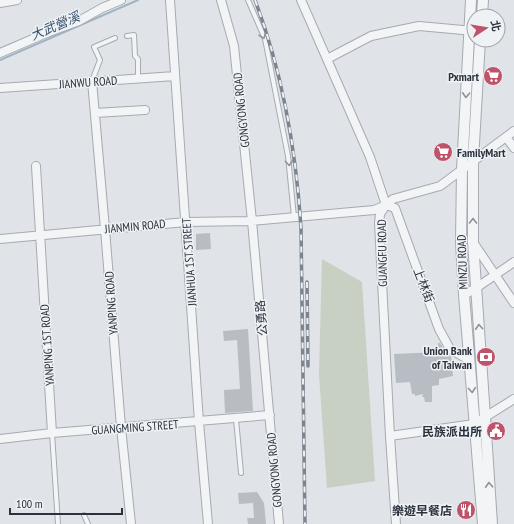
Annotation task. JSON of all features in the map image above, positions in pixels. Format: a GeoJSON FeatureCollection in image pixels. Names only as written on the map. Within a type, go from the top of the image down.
{"type":"FeatureCollection","features":[{"type":"Feature","properties":{"kind":"street"},"geometry":{"type":"LineString","coordinates":[[4,1],[17,0]]}},
{"type":"Feature","properties":{"kind":"street"},"geometry":{"type":"LineString","coordinates":[[0,53],[79,21],[102,8],[121,0]]}},
{"type":"Feature","properties":{"kind":"street","name":"JIANHUA 1ST STREET"},"geometry":{"type":"LineString","coordinates":[[170,0],[208,524]]}},
{"type":"Feature","properties":{"kind":"street","name":"GONGYONG ROAD"},"geometry":{"type":"LineString","coordinates":[[221,0],[234,46],[252,221]]}},
{"type":"Feature","properties":{"kind":"street","name":"GUANGFU ROAD"},"geometry":{"type":"LineString","coordinates":[[301,0],[370,157],[386,205],[380,214],[379,223],[396,524]]}},
{"type":"Feature","properties":{"kind":"street"},"geometry":{"type":"LineString","coordinates":[[327,60],[371,36],[419,26],[466,30]]}},
{"type":"Feature","properties":{"kind":"street","name":"MINZU ROAD"},"geometry":{"type":"LineString","coordinates":[[471,48],[462,170],[461,242],[469,360],[483,524]]}},
{"type":"Feature","properties":{"kind":"street","name":"MINZU ROAD"},"geometry":{"type":"LineString","coordinates":[[480,48],[474,161],[473,242],[492,524]]}},
{"type":"Feature","properties":{"kind":"street","name":"JIANWU ROAD"},"geometry":{"type":"LineString","coordinates":[[0,88],[175,76]]}},
{"type":"Feature","properties":{"kind":"street","name":"YANPING ROAD"},"geometry":{"type":"LineString","coordinates":[[92,81],[106,229],[121,428],[131,524]]}},
{"type":"Feature","properties":{"kind":"street"},"geometry":{"type":"LineString","coordinates":[[95,113],[145,110]]}},
{"type":"Feature","properties":{"kind":"street","name":"JIANMIN ROAD"},"geometry":{"type":"LineString","coordinates":[[0,239],[186,222],[252,221],[374,210],[386,205],[393,199],[440,186],[514,131]]}},
{"type":"Feature","properties":{"kind":"street"},"geometry":{"type":"LineString","coordinates":[[506,137],[514,148]]}},
{"type":"Feature","properties":{"kind":"street","name":"YANPING 1ST ROAD"},"geometry":{"type":"LineString","coordinates":[[36,166],[52,433]]}},
{"type":"Feature","properties":{"kind":"street","name":"上林街"},"geometry":{"type":"LineString","coordinates":[[386,205],[395,208],[439,329],[450,350],[469,360]]}},
{"type":"Feature","properties":{"kind":"street","name":"公勇路"},"geometry":{"type":"LineString","coordinates":[[252,221],[270,416]]}},
{"type":"Feature","properties":{"kind":"street"},"geometry":{"type":"LineString","coordinates":[[473,242],[514,303]]}},
{"type":"Feature","properties":{"kind":"street"},"geometry":{"type":"LineString","coordinates":[[464,295],[514,262]]}},
{"type":"Feature","properties":{"kind":"street"},"geometry":{"type":"LineString","coordinates":[[390,436],[474,424],[514,398]]}},
{"type":"Feature","properties":{"kind":"street","name":"GONGYONG ROAD"},"geometry":{"type":"LineString","coordinates":[[270,416],[279,524]]}},
{"type":"Feature","properties":{"kind":"street","name":"GUANGMING STREET"},"geometry":{"type":"LineString","coordinates":[[0,440],[52,433],[270,416]]}},
{"type":"Feature","properties":{"kind":"lane"},"geometry":{"type":"LineString","coordinates":[[248,0],[265,39],[288,156],[294,217]]}},
{"type":"Feature","properties":{"kind":"lane"},"geometry":{"type":"LineString","coordinates":[[127,36],[134,35],[135,56],[138,59],[138,78]]}},
{"type":"Feature","properties":{"kind":"lane"},"geometry":{"type":"LineString","coordinates":[[92,81],[100,60],[94,47],[116,38]]}},
{"type":"Feature","properties":{"kind":"lane"},"geometry":{"type":"LineString","coordinates":[[236,419],[241,473]]}},
{"type":"Feature","properties":{"kind":"lane","name":"YANPING 1ST ROAD"},"geometry":{"type":"LineString","coordinates":[[52,433],[58,524]]}},
{"type":"Feature","properties":{"kind":"lane"},"geometry":{"type":"LineString","coordinates":[[84,515],[88,524]]}},
{"type":"Feature","properties":{"kind":"green space"},"geometry":{"type":"Polygon","coordinates":[[[322,259],[362,282],[375,481],[327,488],[319,374],[322,259]]]}},
{"type":"Feature","properties":{"kind":"building"},"geometry":{"type":"Polygon","coordinates":[[[210,233],[211,249],[196,250],[196,234],[210,233]]]}},
{"type":"Feature","properties":{"kind":"building"},"geometry":{"type":"Polygon","coordinates":[[[248,329],[253,411],[225,413],[224,390],[240,389],[237,340],[224,341],[223,331],[248,329]]]}},
{"type":"Feature","properties":{"kind":"building"},"geometry":{"type":"Polygon","coordinates":[[[438,343],[440,343],[445,352],[451,356],[453,376],[439,379],[439,385],[432,386],[432,402],[425,402],[424,397],[422,397],[423,394],[415,396],[415,394],[412,394],[410,382],[396,383],[394,354],[439,352],[438,343]]]}},
{"type":"Feature","properties":{"kind":"building"},"geometry":{"type":"Polygon","coordinates":[[[257,492],[264,503],[266,524],[248,524],[247,518],[254,518],[253,503],[239,504],[238,493],[257,492]]]}},
{"type":"Feature","properties":{"kind":"waterway","name":"大武營溪"},"geometry":{"type":"LineString","coordinates":[[0,60],[138,0]]}},
{"type":"Feature","properties":{"kind":"railway"},"geometry":{"type":"LineString","coordinates":[[255,0],[265,28],[281,84],[292,141],[299,199],[301,228],[305,524]]}},
{"type":"Feature","properties":{"kind":"railway"},"geometry":{"type":"LineString","coordinates":[[307,282],[308,366]]}},
{"type":"Feature","properties":{"kind":"place","name":"Pxmart"},"geometry":{"type":"Point","coordinates":[493,76]}},
{"type":"Feature","properties":{"kind":"place","name":"FamilyMart"},"geometry":{"type":"Point","coordinates":[443,152]}},
{"type":"Feature","properties":{"kind":"place","name":"Union Bank of Taiwan"},"geometry":{"type":"Point","coordinates":[486,357]}},
{"type":"Feature","properties":{"kind":"place","name":"民族派出所"},"geometry":{"type":"Point","coordinates":[496,431]}},
{"type":"Feature","properties":{"kind":"place","name":"樂遊早餐店"},"geometry":{"type":"Point","coordinates":[466,510]}}]}
